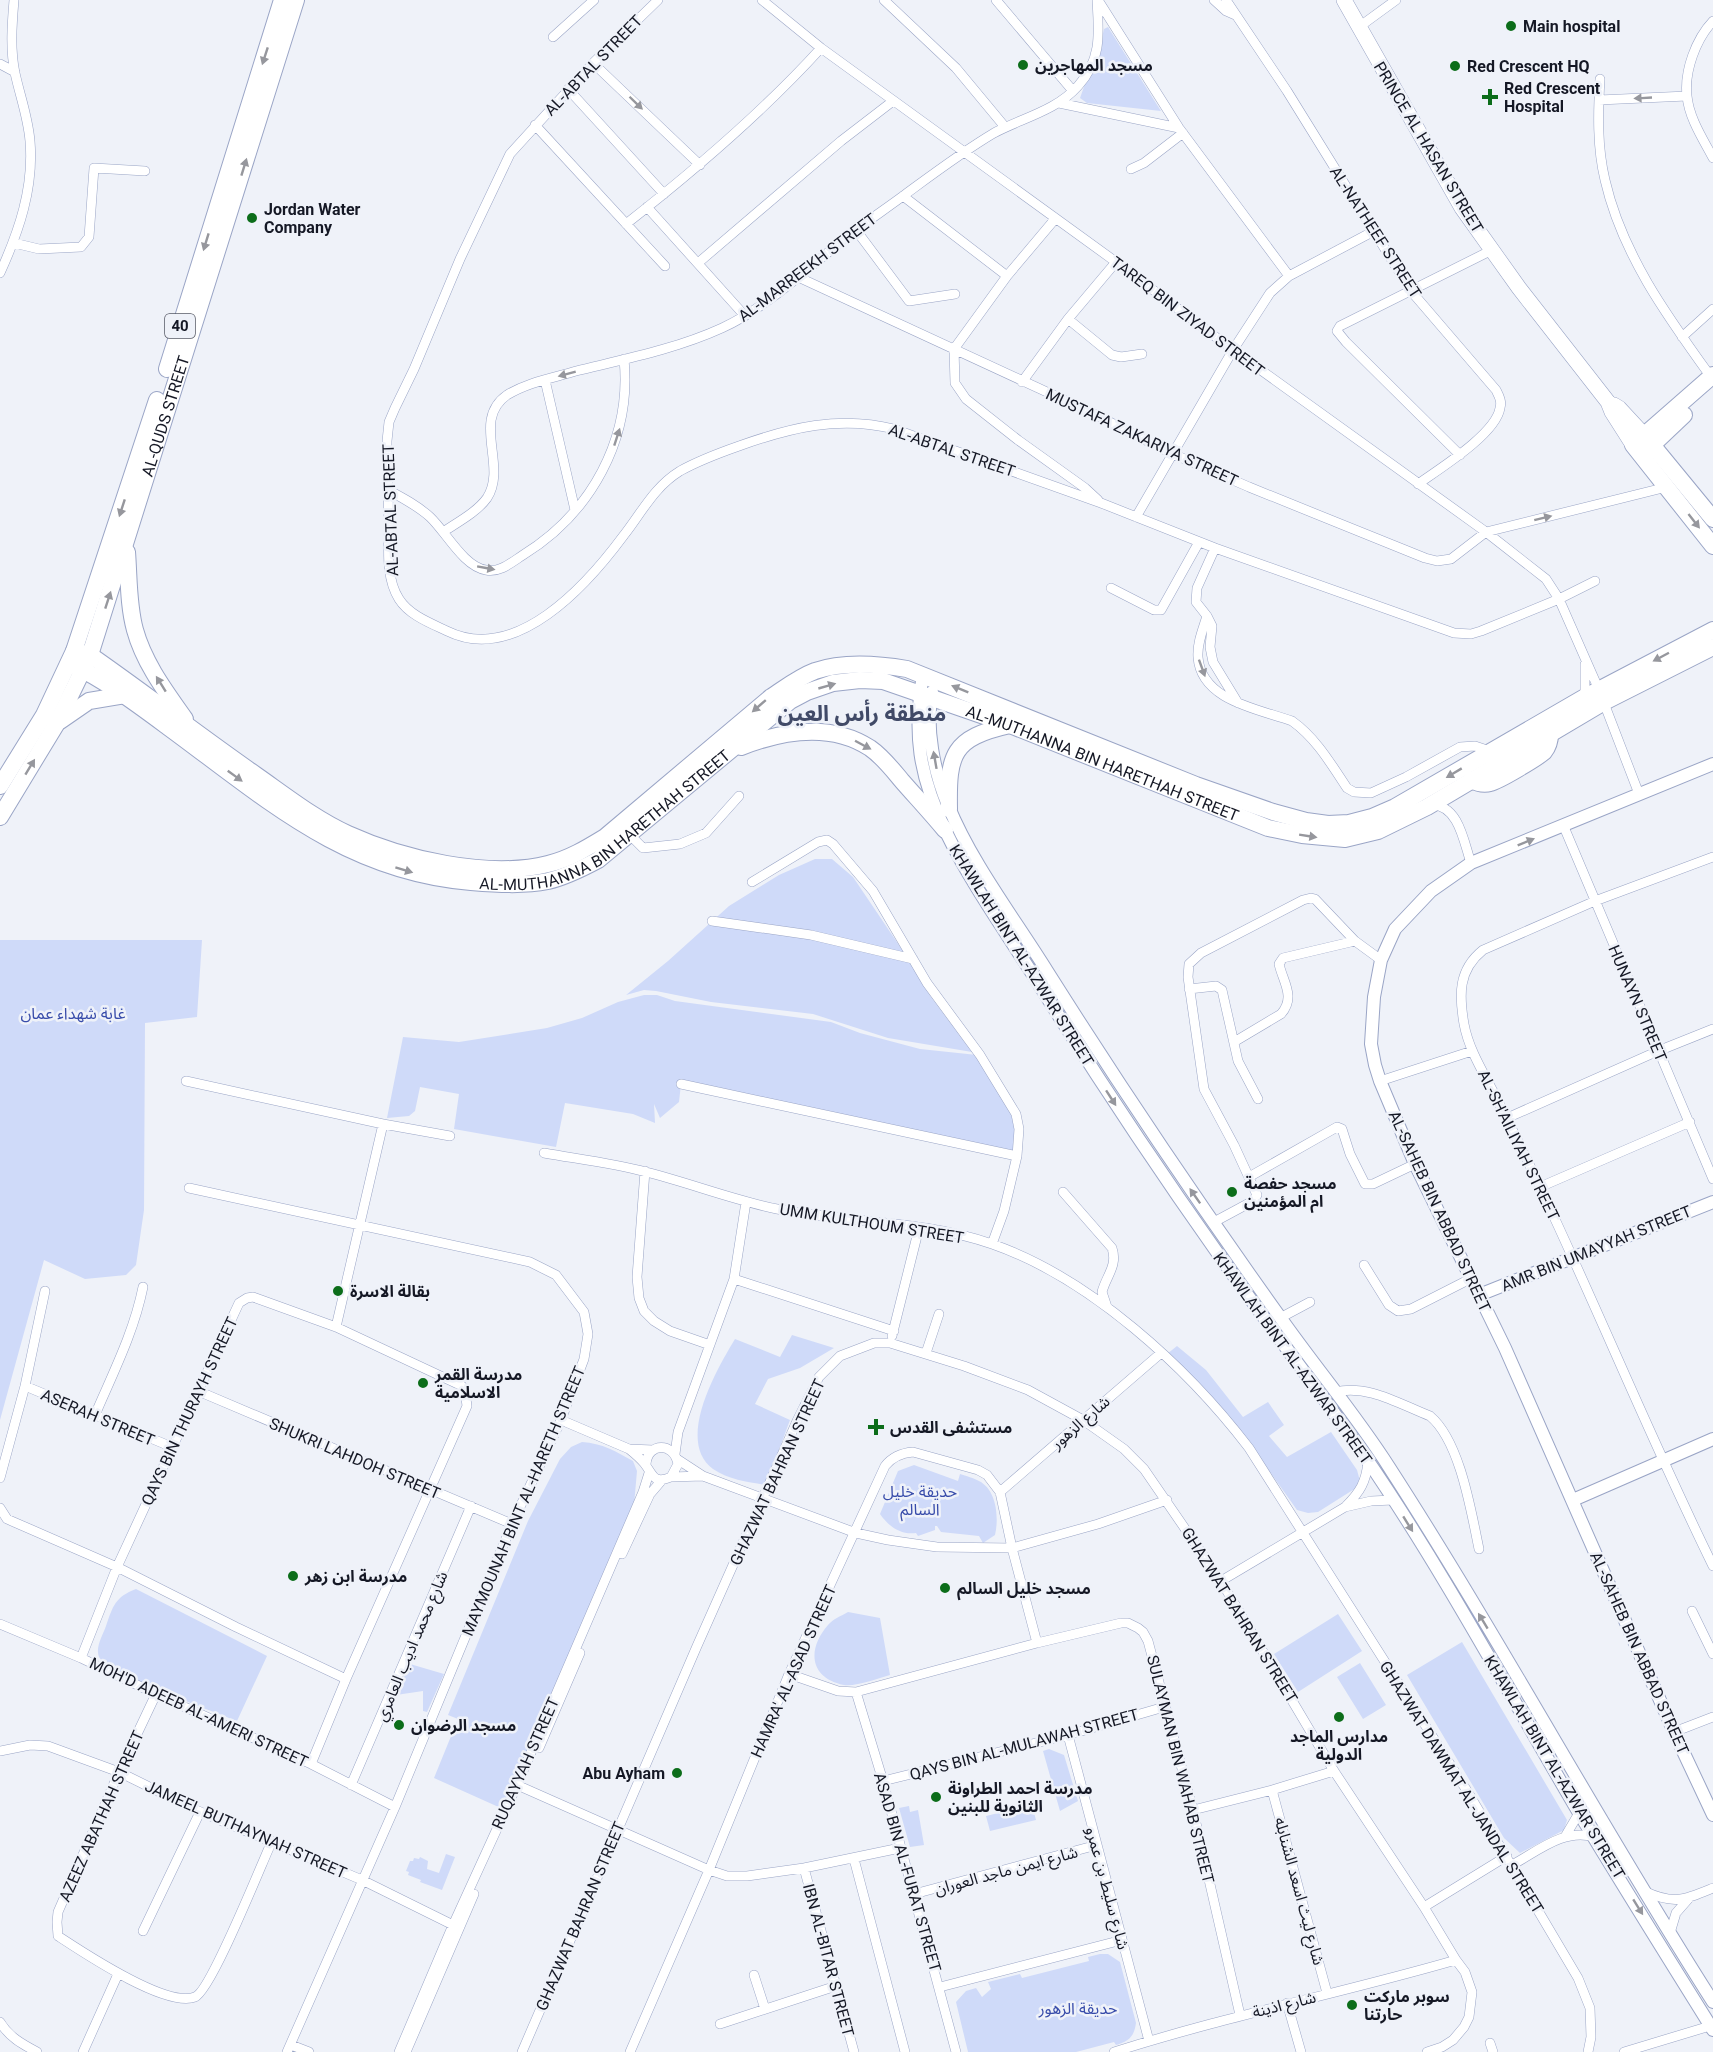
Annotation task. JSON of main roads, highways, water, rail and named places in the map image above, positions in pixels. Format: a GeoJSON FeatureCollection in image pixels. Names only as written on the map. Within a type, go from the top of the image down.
{"type":"FeatureCollection","features":[{"type":"Feature","properties":{"kind":"highway","name":"AL-QUDS STREET"},"geometry":{"type":"LineString","coordinates":[[0,817],[57,723],[79,660],[282,0]]}},
{"type":"Feature","properties":{"kind":"highway","name":"AL-QUDS STREET"},"geometry":{"type":"LineString","coordinates":[[0,786],[79,660],[127,541],[174,382],[219,249],[296,0]]}},
{"type":"Feature","properties":{"kind":"highway"},"geometry":{"type":"LineString","coordinates":[[1650,445],[1712,380]]}},
{"type":"Feature","properties":{"kind":"highway"},"geometry":{"type":"LineString","coordinates":[[1650,445],[1667,487],[1713,546]]}},
{"type":"Feature","properties":{"kind":"highway"},"geometry":{"type":"LineString","coordinates":[[1650,445],[1713,519]]}},
{"type":"Feature","properties":{"kind":"highway"},"geometry":{"type":"LineString","coordinates":[[127,541],[129,591],[135,630],[161,685],[195,732]]}},
{"type":"Feature","properties":{"kind":"highway","name":"AL-MUTHANNA BIN HARETHAH STREET"},"geometry":{"type":"LineString","coordinates":[[79,660],[296,822],[322,837],[351,851],[423,876],[482,883],[522,883],[549,880],[598,860],[790,701],[833,683],[861,680],[883,681],[926,694],[1271,820],[1306,821],[1328,825],[1349,824],[1372,817],[1421,793],[1490,751],[1596,696],[1713,630]]}},
{"type":"Feature","properties":{"kind":"highway","name":"AL-MUTHANNA BIN HARETHAH STREET"},"geometry":{"type":"LineString","coordinates":[[79,660],[195,732],[301,806],[347,833],[427,861],[479,868],[519,868],[548,864],[582,851],[605,837],[771,697],[815,671],[859,665],[884,665],[908,669],[1196,785],[1302,835],[1345,839],[1378,831],[1427,807],[1551,734],[1596,696],[1713,647]]}},
{"type":"Feature","properties":{"kind":"highway"},"geometry":{"type":"LineString","coordinates":[[57,723],[89,701],[125,695]]}},
{"type":"Feature","properties":{"kind":"highway"},"geometry":{"type":"LineString","coordinates":[[949,809],[950,766],[962,746],[980,733],[1010,725]]}},
{"type":"Feature","properties":{"kind":"highway"},"geometry":{"type":"LineString","coordinates":[[726,752],[770,736],[791,732],[831,733],[850,738],[883,759],[945,830]]}},
{"type":"Feature","properties":{"kind":"main road","name":"PRINCE AL HASAN STREET"},"geometry":{"type":"LineString","coordinates":[[1344,0],[1462,208],[1568,352],[1608,402],[1619,408],[1650,445]]}},
{"type":"Feature","properties":{"kind":"place","name":"Main hospital"},"geometry":{"type":"Point","coordinates":[1511,26]}},
{"type":"Feature","properties":{"kind":"place","name":"مسجد المهاجرين"},"geometry":{"type":"Point","coordinates":[1023,65]}},
{"type":"Feature","properties":{"kind":"place","name":"Red Crescent HQ"},"geometry":{"type":"Point","coordinates":[1455,66]}},
{"type":"Feature","properties":{"kind":"place","name":"Red Crescent Hospital"},"geometry":{"type":"Point","coordinates":[1490,97]}},
{"type":"Feature","properties":{"kind":"place","name":"Jordan Water Company"},"geometry":{"type":"Point","coordinates":[252,218]}},
{"type":"Feature","properties":{"kind":"place","name":"مسجد حفصة ام المؤمنين"},"geometry":{"type":"Point","coordinates":[1232,1192]}},
{"type":"Feature","properties":{"kind":"place","name":"بقالة الاسرة"},"geometry":{"type":"Point","coordinates":[338,1291]}},
{"type":"Feature","properties":{"kind":"place","name":"مدرسة القمر الاسلامية"},"geometry":{"type":"Point","coordinates":[423,1383]}},
{"type":"Feature","properties":{"kind":"place","name":"مستشفى القدس"},"geometry":{"type":"Point","coordinates":[876,1427]}},
{"type":"Feature","properties":{"kind":"place","name":"مدرسة ابن زهر"},"geometry":{"type":"Point","coordinates":[293,1576]}},
{"type":"Feature","properties":{"kind":"place","name":"مسجد خليل السالم"},"geometry":{"type":"Point","coordinates":[945,1588]}},
{"type":"Feature","properties":{"kind":"place","name":"مدارس الماجد الدولية"},"geometry":{"type":"Point","coordinates":[1339,1717]}},
{"type":"Feature","properties":{"kind":"place","name":"مسجد الرضوان"},"geometry":{"type":"Point","coordinates":[399,1725]}},
{"type":"Feature","properties":{"kind":"place","name":"Abu Ayham"},"geometry":{"type":"Point","coordinates":[677,1773]}},
{"type":"Feature","properties":{"kind":"place","name":"مدرسة احمد الطراونة الثانوية للبنين"},"geometry":{"type":"Point","coordinates":[936,1797]}},
{"type":"Feature","properties":{"kind":"place","name":"سوبر ماركت حارتنا"},"geometry":{"type":"Point","coordinates":[1352,2005]}},
{"type":"Feature","properties":{"kind":"district","name":"منطقة رأس العين"},"geometry":{"type":"Point","coordinates":[862,713]}},
{"type":"Feature","properties":{"kind":"park label","name":"غابة شهداء عمان"},"geometry":{"type":"Point","coordinates":[73,1013]}},
{"type":"Feature","properties":{"kind":"park label","name":"حديقة خليل السالم"},"geometry":{"type":"Point","coordinates":[920,1500]}},
{"type":"Feature","properties":{"kind":"park label","name":"حديقة الزهور"},"geometry":{"type":"Point","coordinates":[1078,2008]}}]}
